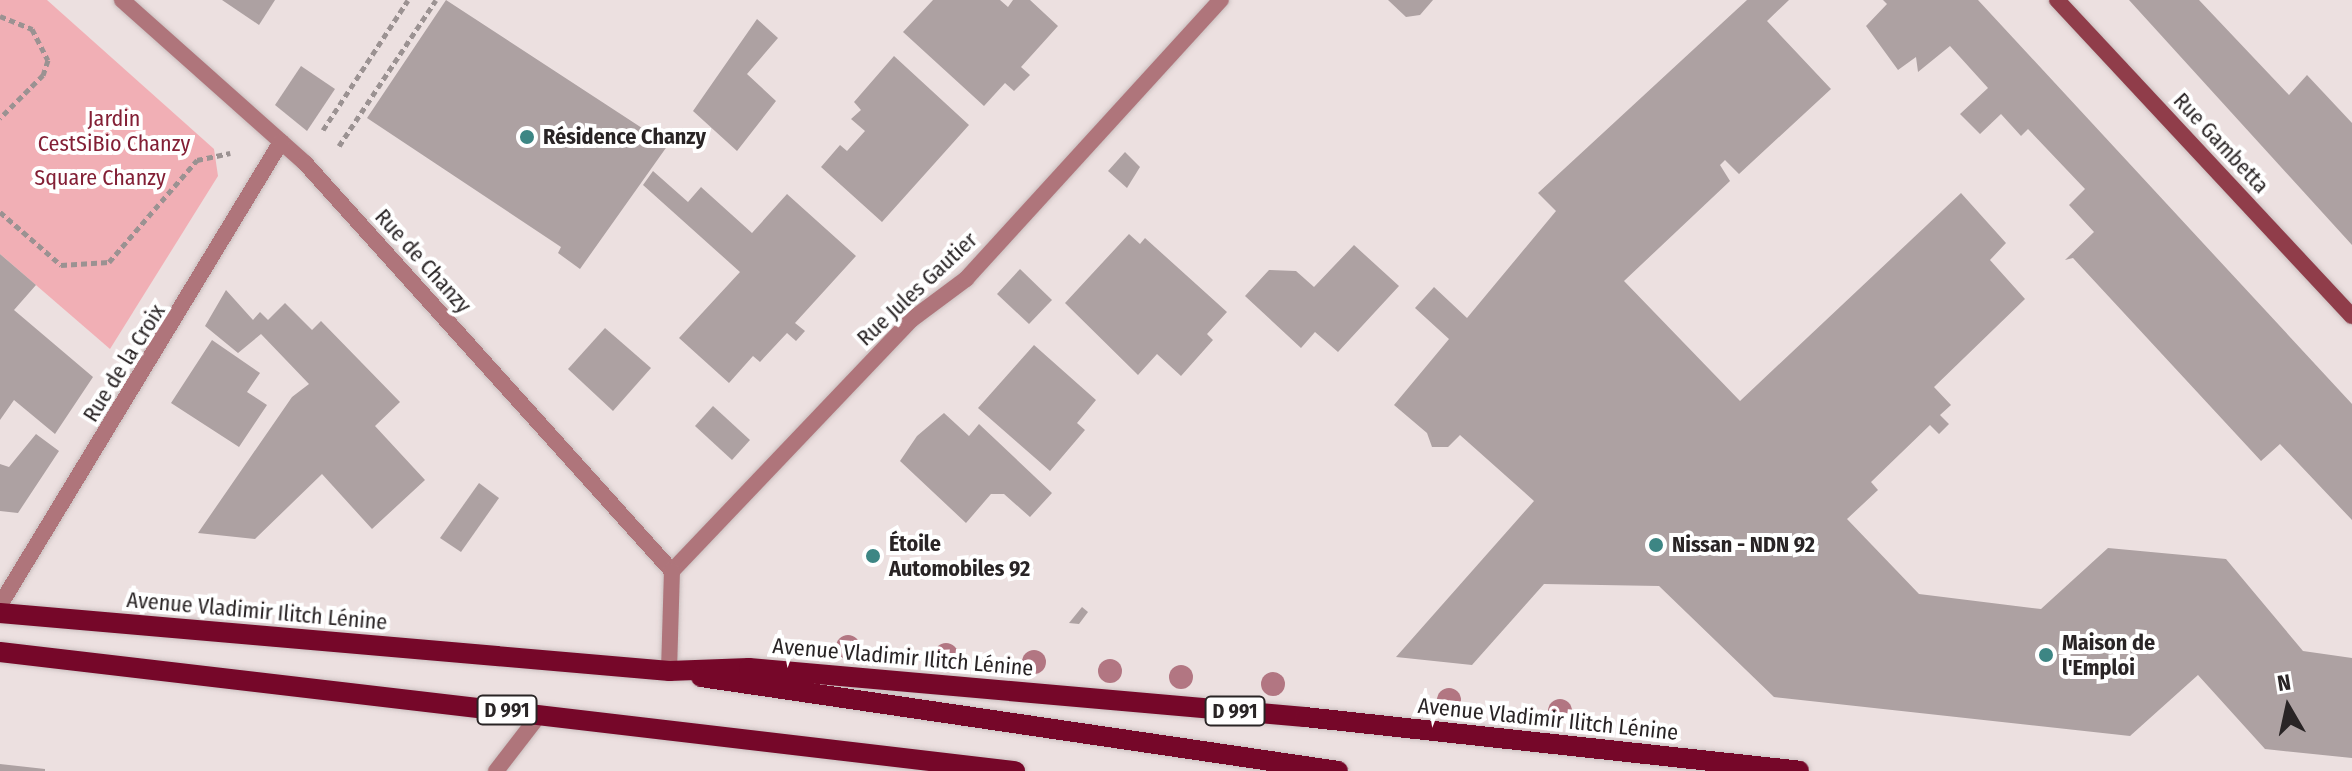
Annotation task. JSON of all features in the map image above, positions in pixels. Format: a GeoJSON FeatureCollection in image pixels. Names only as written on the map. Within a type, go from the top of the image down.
{"type":"FeatureCollection","features":[{"type":"Feature","properties":{"kind":"main road","name":"Avenue Vladimir Ilitch Lénine"},"geometry":{"type":"LineString","coordinates":[[0,613],[669,671],[749,668],[813,673],[1305,717],[1799,771]]}},
{"type":"Feature","properties":{"kind":"main road","name":"D 991"},"geometry":{"type":"LineString","coordinates":[[0,652],[540,714],[937,766],[1015,771]]}},
{"type":"Feature","properties":{"kind":"main road"},"geometry":{"type":"LineString","coordinates":[[669,671],[763,690],[1338,771]]}},
{"type":"Feature","properties":{"kind":"street","name":"Rue de Chanzy"},"geometry":{"type":"LineString","coordinates":[[122,0],[305,163],[672,571]]}},
{"type":"Feature","properties":{"kind":"street","name":"Rue Jules Gautier"},"geometry":{"type":"LineString","coordinates":[[672,571],[911,320],[966,279],[1221,0]]}},
{"type":"Feature","properties":{"kind":"street","name":"Rue Gambetta"},"geometry":{"type":"LineString","coordinates":[[2057,0],[2352,316]]}},
{"type":"Feature","properties":{"kind":"street","name":"Rue de la Croix"},"geometry":{"type":"LineString","coordinates":[[0,605],[281,142]]}},
{"type":"Feature","properties":{"kind":"street"},"geometry":{"type":"LineString","coordinates":[[669,671],[672,571]]}},
{"type":"Feature","properties":{"kind":"street"},"geometry":{"type":"LineString","coordinates":[[496,771],[540,714]]}},
{"type":"Feature","properties":{"kind":"path"},"geometry":{"type":"LineString","coordinates":[[305,163],[408,0]]}},
{"type":"Feature","properties":{"kind":"path"},"geometry":{"type":"LineString","coordinates":[[305,163],[336,150],[436,0]]}},
{"type":"Feature","properties":{"kind":"path"},"geometry":{"type":"LineString","coordinates":[[0,16],[32,29],[48,60],[43,75],[0,118]]}},
{"type":"Feature","properties":{"kind":"path"},"geometry":{"type":"LineString","coordinates":[[0,212],[61,265],[109,262],[197,160],[281,142]]}},
{"type":"Feature","properties":{"kind":"green space","name":"Square Chanzy"},"geometry":{"type":"Polygon","coordinates":[[[0,0],[47,0],[214,149],[218,176],[110,349],[0,254],[0,0]]]}},
{"type":"Feature","properties":{"kind":"building"},"geometry":{"type":"Polygon","coordinates":[[[222,0],[275,0],[259,25],[222,0]]]}},
{"type":"Feature","properties":{"kind":"building","name":"Résidence Chanzy"},"geometry":{"type":"Polygon","coordinates":[[[446,0],[668,145],[580,269],[558,253],[561,247],[367,118],[446,0]]]}},
{"type":"Feature","properties":{"kind":"building"},"geometry":{"type":"Polygon","coordinates":[[[933,0],[1000,0],[1008,7],[1013,0],[1030,0],[1058,26],[1021,67],[1030,75],[1014,91],[1005,83],[984,106],[903,32],[933,0]]]}},
{"type":"Feature","properties":{"kind":"building"},"geometry":{"type":"Polygon","coordinates":[[[1388,0],[1433,0],[1420,15],[1406,17],[1388,0]]]}},
{"type":"Feature","properties":{"kind":"building"},"geometry":{"type":"Polygon","coordinates":[[[1747,0],[1789,0],[1767,21],[1831,89],[1739,174],[1725,160],[1720,165],[1730,181],[1624,281],[1740,401],[1961,193],[2006,243],[1990,260],[2025,299],[1934,387],[1951,405],[1940,415],[1949,424],[1939,434],[1930,425],[1871,482],[1878,490],[1847,519],[1919,594],[2041,609],[2108,548],[2226,559],[2303,651],[2352,658],[2352,758],[2265,749],[2198,675],[2130,736],[1774,697],[1659,586],[1544,584],[1472,665],[1396,657],[1534,501],[1460,435],[1448,447],[1432,447],[1427,433],[1394,405],[1449,339],[1415,308],[1434,287],[1467,318],[1556,211],[1538,193],[1747,0]]]}},
{"type":"Feature","properties":{"kind":"building"},"geometry":{"type":"Polygon","coordinates":[[[1883,0],[1978,0],[2352,404],[2352,520],[2280,444],[2261,461],[2073,258],[2065,260],[2094,232],[2069,205],[2085,189],[2028,129],[2021,136],[2001,114],[1980,134],[1960,114],[1988,88],[1950,46],[1918,72],[1916,57],[1898,70],[1866,26],[1887,4],[1883,0]]]}},
{"type":"Feature","properties":{"kind":"building"},"geometry":{"type":"Polygon","coordinates":[[[2129,0],[2199,0],[2289,95],[2307,75],[2352,123],[2352,245],[2129,0]]]}},
{"type":"Feature","properties":{"kind":"building"},"geometry":{"type":"Polygon","coordinates":[[[757,19],[778,38],[747,74],[776,101],[737,151],[693,111],[757,19]]]}},
{"type":"Feature","properties":{"kind":"building"},"geometry":{"type":"Polygon","coordinates":[[[894,56],[969,125],[882,222],[821,167],[840,145],[847,151],[865,131],[851,119],[861,110],[854,102],[894,56]]]}},
{"type":"Feature","properties":{"kind":"building"},"geometry":{"type":"Polygon","coordinates":[[[301,66],[335,89],[307,131],[275,105],[301,66]]]}},
{"type":"Feature","properties":{"kind":"building"},"geometry":{"type":"Polygon","coordinates":[[[1125,152],[1140,167],[1127,188],[1108,171],[1125,152]]]}},
{"type":"Feature","properties":{"kind":"building"},"geometry":{"type":"Polygon","coordinates":[[[653,171],[688,202],[701,187],[752,233],[787,194],[856,256],[795,323],[805,331],[796,341],[787,333],[760,362],[753,356],[729,383],[679,338],[740,272],[643,185],[653,171]]]}},
{"type":"Feature","properties":{"kind":"building"},"geometry":{"type":"Polygon","coordinates":[[[1129,234],[1140,244],[1145,238],[1227,312],[1207,334],[1213,340],[1181,376],[1157,354],[1138,375],[1065,303],[1129,234]]]}},
{"type":"Feature","properties":{"kind":"building"},"geometry":{"type":"Polygon","coordinates":[[[1354,245],[1399,286],[1338,352],[1315,332],[1301,348],[1245,296],[1269,270],[1296,271],[1314,287],[1354,245]]]}},
{"type":"Feature","properties":{"kind":"building"},"geometry":{"type":"Polygon","coordinates":[[[0,254],[36,285],[14,310],[93,377],[55,434],[14,400],[0,420],[0,254]]]}},
{"type":"Feature","properties":{"kind":"building"},"geometry":{"type":"Polygon","coordinates":[[[1020,269],[1052,300],[1029,324],[997,294],[1020,269]]]}},
{"type":"Feature","properties":{"kind":"building"},"geometry":{"type":"Polygon","coordinates":[[[226,290],[253,320],[260,312],[268,320],[285,303],[312,330],[321,321],[400,402],[375,426],[425,480],[372,529],[322,474],[255,539],[198,533],[292,397],[309,384],[261,334],[238,353],[205,326],[226,290]]]}},
{"type":"Feature","properties":{"kind":"building"},"geometry":{"type":"Polygon","coordinates":[[[605,328],[651,368],[613,411],[568,369],[605,328]]]}},
{"type":"Feature","properties":{"kind":"building"},"geometry":{"type":"Polygon","coordinates":[[[212,340],[260,373],[247,392],[267,405],[239,447],[171,403],[212,340]]]}},
{"type":"Feature","properties":{"kind":"building"},"geometry":{"type":"Polygon","coordinates":[[[1034,345],[1096,400],[1077,423],[1085,430],[1050,471],[978,408],[1034,345]]]}},
{"type":"Feature","properties":{"kind":"building"},"geometry":{"type":"Polygon","coordinates":[[[713,406],[750,440],[732,460],[695,426],[713,406]]]}},
{"type":"Feature","properties":{"kind":"building"},"geometry":{"type":"Polygon","coordinates":[[[944,413],[969,436],[979,424],[1052,493],[1030,517],[1004,494],[991,494],[966,523],[900,461],[917,436],[944,413]]]}},
{"type":"Feature","properties":{"kind":"building"},"geometry":{"type":"Polygon","coordinates":[[[36,434],[59,451],[18,513],[0,511],[0,464],[9,467],[36,434]]]}},
{"type":"Feature","properties":{"kind":"building"},"geometry":{"type":"Polygon","coordinates":[[[479,483],[499,498],[461,552],[440,538],[479,483]]]}},
{"type":"Feature","properties":{"kind":"building"},"geometry":{"type":"Polygon","coordinates":[[[1082,607],[1088,612],[1079,624],[1069,623],[1082,607]]]}},
{"type":"Feature","properties":{"kind":"building"},"geometry":{"type":"Polygon","coordinates":[[[0,764],[45,769],[45,771],[0,771],[0,764]]]}},
{"type":"Feature","properties":{"kind":"place","name":"Résidence Chanzy"},"geometry":{"type":"Point","coordinates":[527,137]}},
{"type":"Feature","properties":{"kind":"place","name":"Nissan - NDN 92"},"geometry":{"type":"Point","coordinates":[1656,545]}},
{"type":"Feature","properties":{"kind":"place","name":"Étoile Automobiles 92"},"geometry":{"type":"Point","coordinates":[873,556]}},
{"type":"Feature","properties":{"kind":"place","name":"Maison de l'Emploi"},"geometry":{"type":"Point","coordinates":[2046,655]}},
{"type":"Feature","properties":{"kind":"park label","name":"Jardin CestSiBio Chanzy"},"geometry":{"type":"Point","coordinates":[114,130]}}]}
